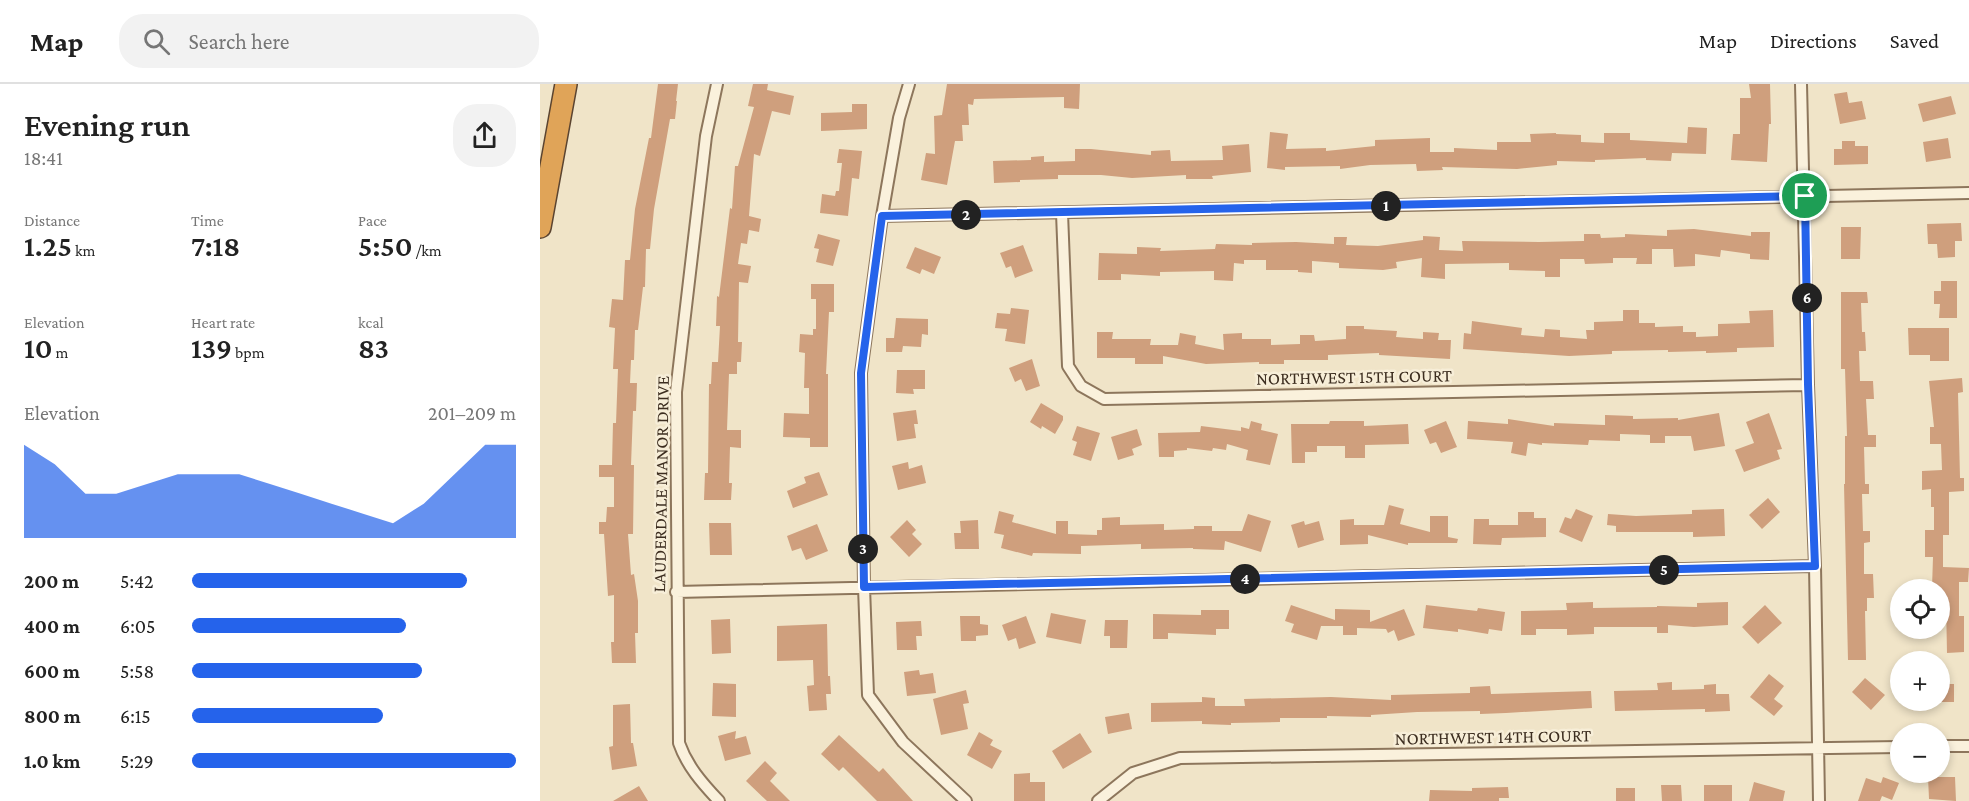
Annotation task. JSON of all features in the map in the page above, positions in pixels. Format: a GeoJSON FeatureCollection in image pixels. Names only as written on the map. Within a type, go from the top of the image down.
{"type":"FeatureCollection","features":[{"type":"Feature","properties":{"kind":"highway"},"geometry":{"type":"LineString","coordinates":[[540,227],[566,84]]}},
{"type":"Feature","properties":{"kind":"street","name":"LAUDERDALE MANOR DRIVE"},"geometry":{"type":"LineString","coordinates":[[717,84],[706,136],[676,392],[676,592],[679,743],[685,760],[719,801]]}},
{"type":"Feature","properties":{"kind":"street"},"geometry":{"type":"LineString","coordinates":[[909,84],[899,118],[882,216],[861,373],[868,695],[903,742],[966,801]]}},
{"type":"Feature","properties":{"kind":"street"},"geometry":{"type":"LineString","coordinates":[[1801,84],[1815,566],[1819,801]]}},
{"type":"Feature","properties":{"kind":"street"},"geometry":{"type":"LineString","coordinates":[[882,216],[1969,193]]}},
{"type":"Feature","properties":{"kind":"street","name":"NORTHWEST 15TH COURT"},"geometry":{"type":"LineString","coordinates":[[1062,213],[1068,366],[1081,386],[1104,399],[1808,384]]}},
{"type":"Feature","properties":{"kind":"street"},"geometry":{"type":"LineString","coordinates":[[676,592],[1815,566]]}},
{"type":"Feature","properties":{"kind":"street"},"geometry":{"type":"LineString","coordinates":[[1950,746],[1969,746]]}},
{"type":"Feature","properties":{"kind":"street","name":"NORTHWEST 14TH COURT"},"geometry":{"type":"LineString","coordinates":[[1098,801],[1133,773],[1180,758],[1890,747]]}},
{"type":"Feature","properties":{"kind":"building"},"geometry":{"type":"Polygon","coordinates":[[[658,84],[678,84],[675,119],[670,119],[654,209],[650,249],[646,249],[645,287],[643,287],[638,330],[635,330],[634,360],[631,360],[630,383],[637,383],[636,411],[633,411],[631,465],[634,465],[633,534],[628,534],[631,575],[634,574],[638,601],[638,633],[635,633],[636,663],[612,663],[614,595],[608,596],[604,534],[599,534],[599,522],[606,522],[607,507],[614,507],[614,477],[599,477],[599,465],[612,465],[613,423],[616,423],[618,369],[613,369],[615,328],[609,327],[612,299],[623,300],[625,260],[630,260],[635,209],[649,138],[651,138],[658,84]]]}},
{"type":"Feature","properties":{"kind":"building"},"geometry":{"type":"Polygon","coordinates":[[[753,84],[768,84],[767,90],[794,96],[790,115],[772,111],[760,156],[754,154],[749,216],[761,219],[759,232],[749,230],[747,244],[741,243],[738,264],[751,266],[748,283],[739,282],[738,342],[742,342],[741,362],[737,362],[737,374],[729,374],[727,430],[741,430],[741,448],[730,447],[731,500],[704,500],[705,473],[708,473],[709,384],[711,384],[712,362],[718,362],[720,326],[716,326],[717,296],[719,297],[730,208],[732,209],[735,166],[738,166],[754,107],[748,106],[753,84]]]}},
{"type":"Feature","properties":{"kind":"building"},"geometry":{"type":"Polygon","coordinates":[[[947,84],[1080,84],[1079,109],[1064,108],[1064,97],[974,99],[973,105],[968,104],[969,125],[962,125],[963,141],[955,141],[947,185],[921,180],[926,153],[935,154],[934,116],[942,115],[947,84]]]}},
{"type":"Feature","properties":{"kind":"building"},"geometry":{"type":"Polygon","coordinates":[[[1749,84],[1770,84],[1771,124],[1769,124],[1767,162],[1731,160],[1733,134],[1740,134],[1740,98],[1751,98],[1749,84]]]}},
{"type":"Feature","properties":{"kind":"building"},"geometry":{"type":"Polygon","coordinates":[[[1847,92],[1849,103],[1862,101],[1866,119],[1840,124],[1834,94],[1847,92]]]}},
{"type":"Feature","properties":{"kind":"building"},"geometry":{"type":"Polygon","coordinates":[[[1951,96],[1956,114],[1923,122],[1918,104],[1951,96]]]}},
{"type":"Feature","properties":{"kind":"building"},"geometry":{"type":"Polygon","coordinates":[[[852,104],[867,104],[867,129],[821,131],[821,113],[852,112],[852,104]]]}},
{"type":"Feature","properties":{"kind":"building"},"geometry":{"type":"Polygon","coordinates":[[[1688,127],[1707,128],[1706,154],[1672,153],[1671,161],[1646,160],[1646,158],[1595,160],[1595,162],[1557,161],[1557,165],[1517,169],[1442,167],[1443,170],[1417,171],[1416,164],[1370,165],[1340,169],[1340,166],[1285,167],[1285,170],[1267,168],[1270,132],[1288,134],[1286,149],[1326,148],[1326,151],[1375,146],[1375,140],[1430,138],[1430,152],[1454,152],[1454,148],[1497,150],[1497,142],[1531,142],[1530,134],[1581,135],[1581,142],[1604,143],[1604,133],[1630,133],[1630,140],[1687,143],[1688,127]]]}},
{"type":"Feature","properties":{"kind":"building"},"geometry":{"type":"Polygon","coordinates":[[[1948,138],[1951,158],[1926,162],[1923,142],[1948,138]]]}},
{"type":"Feature","properties":{"kind":"building"},"geometry":{"type":"Polygon","coordinates":[[[1842,141],[1855,141],[1855,146],[1868,146],[1868,164],[1834,165],[1834,149],[1842,149],[1842,141]]]}},
{"type":"Feature","properties":{"kind":"building"},"geometry":{"type":"Polygon","coordinates":[[[1249,144],[1251,172],[1212,176],[1213,179],[1186,179],[1186,175],[1132,178],[1058,175],[1058,179],[994,183],[993,161],[1031,160],[1031,157],[1044,156],[1044,162],[1075,161],[1075,149],[1151,155],[1151,151],[1170,150],[1171,161],[1223,160],[1222,146],[1249,144]]]}},
{"type":"Feature","properties":{"kind":"building"},"geometry":{"type":"Polygon","coordinates":[[[839,149],[862,151],[859,179],[852,178],[848,216],[820,213],[822,194],[835,196],[836,191],[839,191],[842,163],[837,163],[839,149]]]}},
{"type":"Feature","properties":{"kind":"building"},"geometry":{"type":"Polygon","coordinates":[[[1961,223],[1962,241],[1955,241],[1955,257],[1938,258],[1937,244],[1928,244],[1927,224],[1961,223]]]}},
{"type":"Feature","properties":{"kind":"building"},"geometry":{"type":"Polygon","coordinates":[[[1841,227],[1861,227],[1860,259],[1841,259],[1841,227]]]}},
{"type":"Feature","properties":{"kind":"building"},"geometry":{"type":"Polygon","coordinates":[[[1694,229],[1751,236],[1751,232],[1770,232],[1769,260],[1750,259],[1750,254],[1721,250],[1720,257],[1695,254],[1695,266],[1674,267],[1673,249],[1652,249],[1652,264],[1636,264],[1637,258],[1613,258],[1613,263],[1585,264],[1584,259],[1560,259],[1560,277],[1545,277],[1545,271],[1509,270],[1509,263],[1445,264],[1445,279],[1421,277],[1422,258],[1396,262],[1397,268],[1383,270],[1339,268],[1339,263],[1312,261],[1312,273],[1298,272],[1298,270],[1266,270],[1266,260],[1244,260],[1244,264],[1234,263],[1233,281],[1214,280],[1214,271],[1160,272],[1160,276],[1121,274],[1121,280],[1098,280],[1099,253],[1137,254],[1137,247],[1161,248],[1160,251],[1215,249],[1216,244],[1252,245],[1252,243],[1296,242],[1334,244],[1334,237],[1347,237],[1346,245],[1378,246],[1423,240],[1423,236],[1440,237],[1439,250],[1463,251],[1462,241],[1584,241],[1584,234],[1600,234],[1601,238],[1625,237],[1625,234],[1667,236],[1667,230],[1694,229]]]}},
{"type":"Feature","properties":{"kind":"building"},"geometry":{"type":"Polygon","coordinates":[[[818,234],[840,240],[833,266],[816,262],[819,249],[814,248],[818,234]]]}},
{"type":"Feature","properties":{"kind":"building"},"geometry":{"type":"Polygon","coordinates":[[[1023,245],[1033,271],[1015,278],[1011,266],[1006,268],[1000,253],[1023,245]]]}},
{"type":"Feature","properties":{"kind":"building"},"geometry":{"type":"Polygon","coordinates":[[[915,247],[941,257],[934,274],[922,269],[920,274],[906,268],[915,247]]]}},
{"type":"Feature","properties":{"kind":"building"},"geometry":{"type":"Polygon","coordinates":[[[1941,281],[1957,281],[1957,318],[1939,318],[1940,304],[1934,304],[1934,291],[1941,291],[1941,281]]]}},
{"type":"Feature","properties":{"kind":"building"},"geometry":{"type":"Polygon","coordinates":[[[811,284],[834,284],[834,312],[829,312],[826,374],[828,374],[828,447],[810,447],[810,438],[783,437],[784,413],[809,414],[809,388],[804,388],[805,353],[799,352],[800,334],[813,335],[813,329],[816,329],[816,299],[811,299],[811,284]]]}},
{"type":"Feature","properties":{"kind":"building"},"geometry":{"type":"Polygon","coordinates":[[[1841,292],[1867,292],[1868,303],[1861,303],[1862,332],[1865,332],[1866,351],[1859,351],[1860,381],[1873,381],[1874,399],[1866,399],[1868,435],[1876,435],[1876,447],[1864,447],[1865,484],[1869,484],[1869,494],[1862,494],[1863,531],[1870,531],[1870,542],[1864,543],[1864,574],[1873,574],[1874,598],[1867,598],[1867,611],[1865,611],[1866,660],[1848,660],[1844,484],[1845,436],[1847,436],[1845,369],[1841,369],[1841,292]]]}},
{"type":"Feature","properties":{"kind":"building"},"geometry":{"type":"Polygon","coordinates":[[[1011,308],[1029,310],[1025,344],[1005,341],[1007,329],[995,328],[997,313],[1010,314],[1011,308]]]}},
{"type":"Feature","properties":{"kind":"building"},"geometry":{"type":"Polygon","coordinates":[[[1623,310],[1639,310],[1639,323],[1655,323],[1655,327],[1683,326],[1683,332],[1696,332],[1696,337],[1718,336],[1718,324],[1750,323],[1749,311],[1773,310],[1774,347],[1737,348],[1737,352],[1612,351],[1612,354],[1569,356],[1463,349],[1464,333],[1471,334],[1472,321],[1522,328],[1521,335],[1544,337],[1545,329],[1560,330],[1560,337],[1587,339],[1586,330],[1594,330],[1594,322],[1623,321],[1623,310]]]}},
{"type":"Feature","properties":{"kind":"building"},"geometry":{"type":"Polygon","coordinates":[[[896,318],[928,319],[928,335],[922,334],[921,347],[903,346],[902,352],[886,352],[886,338],[894,338],[896,318]]]}},
{"type":"Feature","properties":{"kind":"building"},"geometry":{"type":"Polygon","coordinates":[[[1346,326],[1397,331],[1396,337],[1423,339],[1423,332],[1439,333],[1438,340],[1451,340],[1450,359],[1379,355],[1379,353],[1328,355],[1328,360],[1284,360],[1284,364],[1259,364],[1259,362],[1206,364],[1163,356],[1163,364],[1135,364],[1135,358],[1097,358],[1097,332],[1113,332],[1112,339],[1151,339],[1150,345],[1178,345],[1180,333],[1196,336],[1195,344],[1224,350],[1223,334],[1242,333],[1242,339],[1271,339],[1271,345],[1300,344],[1300,335],[1314,335],[1315,341],[1346,339],[1346,326]]]}},
{"type":"Feature","properties":{"kind":"building"},"geometry":{"type":"Polygon","coordinates":[[[1908,328],[1949,328],[1949,361],[1930,361],[1930,355],[1909,355],[1908,328]]]}},
{"type":"Feature","properties":{"kind":"building"},"geometry":{"type":"Polygon","coordinates":[[[1032,359],[1040,386],[1026,391],[1021,379],[1015,382],[1009,368],[1032,359]]]}},
{"type":"Feature","properties":{"kind":"building"},"geometry":{"type":"Polygon","coordinates":[[[897,370],[925,370],[925,389],[913,389],[914,394],[896,393],[897,370]]]}},
{"type":"Feature","properties":{"kind":"building"},"geometry":{"type":"Polygon","coordinates":[[[1962,378],[1963,392],[1958,393],[1960,478],[1964,478],[1964,491],[1949,492],[1949,535],[1943,535],[1943,567],[1969,568],[1968,582],[1959,582],[1959,616],[1964,616],[1964,652],[1947,651],[1947,639],[1950,639],[1950,579],[1932,579],[1933,557],[1925,557],[1925,530],[1934,530],[1934,507],[1931,507],[1931,489],[1922,490],[1922,471],[1942,470],[1941,444],[1930,444],[1930,427],[1934,427],[1929,381],[1962,378]]]}},
{"type":"Feature","properties":{"kind":"building"},"geometry":{"type":"Polygon","coordinates":[[[1041,403],[1063,416],[1055,434],[1030,422],[1041,403]]]}},
{"type":"Feature","properties":{"kind":"building"},"geometry":{"type":"Polygon","coordinates":[[[916,410],[918,424],[914,424],[916,438],[897,441],[893,413],[916,410]]]}},
{"type":"Feature","properties":{"kind":"building"},"geometry":{"type":"Polygon","coordinates":[[[1719,413],[1725,446],[1694,451],[1691,436],[1665,436],[1665,443],[1650,443],[1650,435],[1620,434],[1620,441],[1589,440],[1588,445],[1528,443],[1526,456],[1511,453],[1513,442],[1467,439],[1468,421],[1508,424],[1508,419],[1554,426],[1554,423],[1605,425],[1605,415],[1633,416],[1633,419],[1678,418],[1678,420],[1719,413]]]}},
{"type":"Feature","properties":{"kind":"building"},"geometry":{"type":"Polygon","coordinates":[[[1769,413],[1782,449],[1777,450],[1780,459],[1744,472],[1735,450],[1754,443],[1746,422],[1769,413]]]}},
{"type":"Feature","properties":{"kind":"building"},"geometry":{"type":"Polygon","coordinates":[[[1251,421],[1262,424],[1261,430],[1278,434],[1270,465],[1246,460],[1248,450],[1227,444],[1226,450],[1187,448],[1187,450],[1174,451],[1174,457],[1159,457],[1158,433],[1200,432],[1201,426],[1241,431],[1241,427],[1249,429],[1251,421]]]}},
{"type":"Feature","properties":{"kind":"building"},"geometry":{"type":"Polygon","coordinates":[[[1330,421],[1364,421],[1364,426],[1408,424],[1409,444],[1365,445],[1365,458],[1345,458],[1345,446],[1317,446],[1317,452],[1305,452],[1305,463],[1292,463],[1291,424],[1329,424],[1330,421]]]}},
{"type":"Feature","properties":{"kind":"building"},"geometry":{"type":"Polygon","coordinates":[[[1446,421],[1457,447],[1441,453],[1436,442],[1430,444],[1424,430],[1446,421]]]}},
{"type":"Feature","properties":{"kind":"building"},"geometry":{"type":"Polygon","coordinates":[[[1077,426],[1100,433],[1091,461],[1073,455],[1077,442],[1072,440],[1077,426]]]}},
{"type":"Feature","properties":{"kind":"building"},"geometry":{"type":"Polygon","coordinates":[[[1137,429],[1142,445],[1132,449],[1134,455],[1118,460],[1111,437],[1137,429]]]}},
{"type":"Feature","properties":{"kind":"building"},"geometry":{"type":"Polygon","coordinates":[[[908,462],[909,469],[922,465],[926,483],[898,490],[892,466],[908,462]]]}},
{"type":"Feature","properties":{"kind":"building"},"geometry":{"type":"Polygon","coordinates":[[[819,472],[828,495],[793,508],[787,491],[806,483],[804,477],[819,472]]]}},
{"type":"Feature","properties":{"kind":"building"},"geometry":{"type":"Polygon","coordinates":[[[1768,498],[1780,512],[1762,529],[1749,515],[1768,498]]]}},
{"type":"Feature","properties":{"kind":"building"},"geometry":{"type":"Polygon","coordinates":[[[1389,505],[1404,509],[1400,524],[1430,532],[1430,516],[1448,516],[1448,537],[1458,539],[1457,543],[1408,543],[1408,545],[1368,535],[1368,544],[1340,545],[1340,520],[1354,519],[1354,525],[1384,525],[1389,505]]]}},
{"type":"Feature","properties":{"kind":"building"},"geometry":{"type":"Polygon","coordinates":[[[1576,509],[1593,516],[1582,542],[1559,532],[1565,517],[1571,519],[1576,509]]]}},
{"type":"Feature","properties":{"kind":"building"},"geometry":{"type":"Polygon","coordinates":[[[1724,509],[1725,536],[1693,537],[1693,532],[1616,532],[1616,526],[1607,525],[1608,514],[1636,516],[1692,514],[1692,510],[1724,509]]]}},
{"type":"Feature","properties":{"kind":"building"},"geometry":{"type":"Polygon","coordinates":[[[999,511],[1014,515],[1012,522],[1056,534],[1056,521],[1068,521],[1068,534],[1097,535],[1097,530],[1102,530],[1102,518],[1120,517],[1120,525],[1164,524],[1164,530],[1212,526],[1212,531],[1242,531],[1248,514],[1271,521],[1261,552],[1225,541],[1224,550],[1141,549],[1141,544],[1081,546],[1081,554],[1033,553],[1032,556],[1001,548],[1004,535],[994,533],[999,511]]]}},
{"type":"Feature","properties":{"kind":"building"},"geometry":{"type":"Polygon","coordinates":[[[1518,512],[1534,512],[1534,518],[1546,518],[1546,537],[1502,538],[1501,545],[1473,544],[1474,519],[1489,519],[1489,525],[1518,525],[1518,512]]]}},
{"type":"Feature","properties":{"kind":"building"},"geometry":{"type":"Polygon","coordinates":[[[907,520],[916,530],[912,534],[922,544],[909,557],[890,537],[907,520]]]}},
{"type":"Feature","properties":{"kind":"building"},"geometry":{"type":"Polygon","coordinates":[[[978,520],[979,549],[955,549],[954,533],[961,533],[960,521],[978,520]]]}},
{"type":"Feature","properties":{"kind":"building"},"geometry":{"type":"Polygon","coordinates":[[[1304,521],[1305,525],[1319,521],[1324,540],[1298,548],[1291,525],[1304,521]]]}},
{"type":"Feature","properties":{"kind":"building"},"geometry":{"type":"Polygon","coordinates":[[[709,523],[731,523],[732,555],[710,555],[709,523]]]}},
{"type":"Feature","properties":{"kind":"building"},"geometry":{"type":"Polygon","coordinates":[[[817,524],[828,551],[806,560],[801,548],[792,551],[787,536],[817,524]]]}},
{"type":"Feature","properties":{"kind":"building"},"geometry":{"type":"Polygon","coordinates":[[[1593,602],[1593,608],[1697,607],[1697,603],[1728,602],[1728,625],[1694,627],[1668,625],[1668,633],[1657,633],[1657,627],[1594,627],[1594,634],[1567,635],[1567,629],[1536,629],[1536,635],[1521,635],[1521,611],[1567,610],[1566,603],[1593,602]]]}},
{"type":"Feature","properties":{"kind":"building"},"geometry":{"type":"Polygon","coordinates":[[[1291,605],[1335,620],[1335,609],[1370,610],[1370,622],[1404,609],[1415,635],[1398,641],[1394,630],[1388,633],[1386,629],[1357,628],[1357,635],[1343,635],[1343,626],[1321,626],[1317,640],[1291,632],[1294,624],[1285,621],[1291,605]]]}},
{"type":"Feature","properties":{"kind":"building"},"geometry":{"type":"Polygon","coordinates":[[[1426,605],[1505,612],[1502,631],[1489,629],[1488,634],[1458,629],[1458,632],[1423,628],[1426,605]]]}},
{"type":"Feature","properties":{"kind":"building"},"geometry":{"type":"Polygon","coordinates":[[[1765,605],[1782,623],[1758,644],[1742,627],[1765,605]]]}},
{"type":"Feature","properties":{"kind":"building"},"geometry":{"type":"Polygon","coordinates":[[[1201,610],[1229,610],[1229,629],[1216,629],[1216,635],[1168,633],[1168,639],[1153,639],[1153,614],[1201,615],[1201,610]]]}},
{"type":"Feature","properties":{"kind":"building"},"geometry":{"type":"Polygon","coordinates":[[[1051,613],[1086,620],[1081,644],[1046,637],[1051,613]]]}},
{"type":"Feature","properties":{"kind":"building"},"geometry":{"type":"Polygon","coordinates":[[[960,616],[980,616],[980,624],[988,625],[988,635],[976,636],[976,641],[961,641],[960,616]]]}},
{"type":"Feature","properties":{"kind":"building"},"geometry":{"type":"Polygon","coordinates":[[[1026,616],[1036,643],[1019,649],[1016,638],[1008,641],[1002,625],[1026,616]]]}},
{"type":"Feature","properties":{"kind":"building"},"geometry":{"type":"Polygon","coordinates":[[[730,619],[731,653],[712,654],[711,620],[730,619]]]}},
{"type":"Feature","properties":{"kind":"building"},"geometry":{"type":"Polygon","coordinates":[[[1105,620],[1128,620],[1127,648],[1110,648],[1110,636],[1104,636],[1105,620]]]}},
{"type":"Feature","properties":{"kind":"building"},"geometry":{"type":"Polygon","coordinates":[[[921,621],[922,636],[916,636],[917,650],[897,650],[896,622],[921,621]]]}},
{"type":"Feature","properties":{"kind":"building"},"geometry":{"type":"Polygon","coordinates":[[[827,624],[828,676],[830,676],[831,694],[826,694],[827,710],[809,711],[807,686],[814,685],[813,660],[777,661],[777,626],[827,624]]]}},
{"type":"Feature","properties":{"kind":"building"},"geometry":{"type":"Polygon","coordinates":[[[919,670],[920,675],[933,673],[936,693],[907,696],[904,672],[919,670]]]}},
{"type":"Feature","properties":{"kind":"building"},"geometry":{"type":"Polygon","coordinates":[[[1769,674],[1784,686],[1774,699],[1783,706],[1774,716],[1750,697],[1769,674]]]}},
{"type":"Feature","properties":{"kind":"building"},"geometry":{"type":"Polygon","coordinates":[[[1865,678],[1885,695],[1871,710],[1852,692],[1865,678]]]}},
{"type":"Feature","properties":{"kind":"building"},"geometry":{"type":"Polygon","coordinates":[[[1672,682],[1672,690],[1704,689],[1704,685],[1716,684],[1716,694],[1729,694],[1730,711],[1705,712],[1705,709],[1615,711],[1614,691],[1658,690],[1657,683],[1672,682]]]}},
{"type":"Feature","properties":{"kind":"building"},"geometry":{"type":"Polygon","coordinates":[[[713,683],[736,684],[736,717],[712,716],[713,683]]]}},
{"type":"Feature","properties":{"kind":"building"},"geometry":{"type":"Polygon","coordinates":[[[1950,684],[1954,684],[1954,702],[1950,702],[1950,684]]]}},
{"type":"Feature","properties":{"kind":"building"},"geometry":{"type":"Polygon","coordinates":[[[1490,686],[1491,694],[1591,691],[1592,708],[1480,714],[1480,711],[1417,712],[1371,715],[1371,717],[1280,718],[1280,722],[1231,723],[1231,725],[1202,724],[1202,721],[1151,722],[1151,703],[1202,702],[1202,697],[1215,698],[1215,706],[1245,706],[1244,699],[1331,697],[1391,700],[1391,695],[1470,693],[1470,687],[1490,686]]]}},
{"type":"Feature","properties":{"kind":"building"},"geometry":{"type":"Polygon","coordinates":[[[966,690],[969,703],[963,704],[968,729],[941,735],[933,699],[966,690]]]}},
{"type":"Feature","properties":{"kind":"building"},"geometry":{"type":"Polygon","coordinates":[[[630,704],[631,743],[633,743],[637,766],[612,770],[609,747],[613,746],[613,705],[630,704]]]}},
{"type":"Feature","properties":{"kind":"building"},"geometry":{"type":"Polygon","coordinates":[[[1129,713],[1132,729],[1108,734],[1105,717],[1129,713]]]}},
{"type":"Feature","properties":{"kind":"building"},"geometry":{"type":"Polygon","coordinates":[[[736,731],[735,739],[746,736],[751,754],[725,761],[718,736],[736,731]]]}},
{"type":"Feature","properties":{"kind":"building"},"geometry":{"type":"Polygon","coordinates":[[[979,732],[993,740],[990,745],[1002,751],[992,769],[967,755],[979,732]]]}},
{"type":"Feature","properties":{"kind":"building"},"geometry":{"type":"Polygon","coordinates":[[[1080,733],[1092,752],[1063,769],[1052,751],[1080,733]]]}},
{"type":"Feature","properties":{"kind":"building"},"geometry":{"type":"Polygon","coordinates":[[[839,735],[879,772],[883,768],[913,801],[877,801],[843,767],[839,771],[821,754],[839,735]]]}},
{"type":"Feature","properties":{"kind":"building"},"geometry":{"type":"Polygon","coordinates":[[[765,761],[777,773],[770,781],[790,801],[767,801],[746,781],[765,761]]]}},
{"type":"Feature","properties":{"kind":"building"},"geometry":{"type":"Polygon","coordinates":[[[1030,773],[1030,782],[1045,782],[1045,801],[1014,801],[1014,774],[1030,773]]]}},
{"type":"Feature","properties":{"kind":"building"},"geometry":{"type":"Polygon","coordinates":[[[1883,777],[1890,780],[1890,783],[1899,783],[1892,800],[1882,796],[1880,801],[1858,801],[1866,778],[1881,783],[1883,777]]]}},
{"type":"Feature","properties":{"kind":"building"},"geometry":{"type":"Polygon","coordinates":[[[1950,777],[1955,777],[1956,801],[1929,799],[1928,783],[1950,783],[1950,777]]]}},
{"type":"Feature","properties":{"kind":"building"},"geometry":{"type":"Polygon","coordinates":[[[1754,782],[1785,791],[1783,801],[1749,801],[1754,782]]]}},
{"type":"Feature","properties":{"kind":"building"},"geometry":{"type":"Polygon","coordinates":[[[1661,785],[1681,785],[1682,801],[1662,801],[1661,785]]]}},
{"type":"Feature","properties":{"kind":"building"},"geometry":{"type":"Polygon","coordinates":[[[1704,785],[1732,785],[1732,801],[1704,801],[1704,785]]]}},
{"type":"Feature","properties":{"kind":"building"},"geometry":{"type":"Polygon","coordinates":[[[639,786],[648,801],[613,801],[639,786]]]}},
{"type":"Feature","properties":{"kind":"building"},"geometry":{"type":"Polygon","coordinates":[[[1508,787],[1509,798],[1499,798],[1499,801],[1429,801],[1430,790],[1472,791],[1472,788],[1508,787]]]}},
{"type":"Feature","properties":{"kind":"building"},"geometry":{"type":"Polygon","coordinates":[[[1616,788],[1635,788],[1635,801],[1616,801],[1616,788]]]}},
{"type":"Feature","properties":{"kind":"route"},"geometry":{"type":"LineString","coordinates":[[1805,196],[1808,384],[1815,566],[864,587],[861,373],[868,307],[882,216],[1805,196]]}}]}
